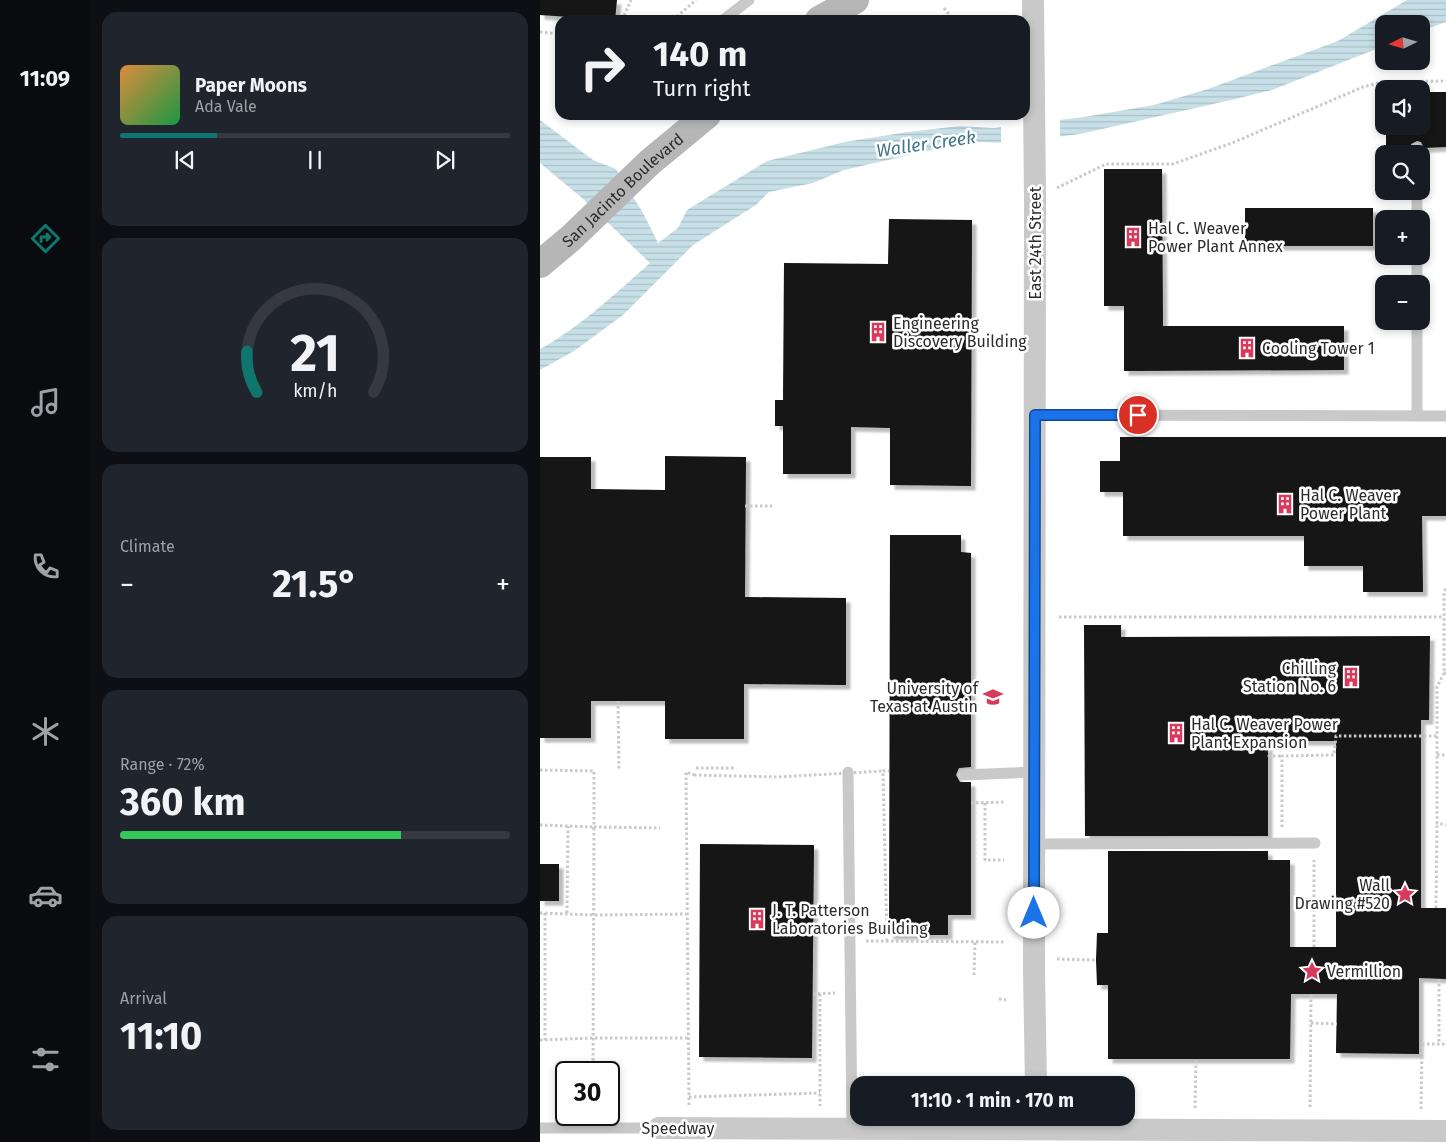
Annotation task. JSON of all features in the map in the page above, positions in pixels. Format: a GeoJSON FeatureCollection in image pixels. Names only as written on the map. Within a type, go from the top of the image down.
{"type":"FeatureCollection","features":[{"type":"Feature","properties":{"kind":"street","name":"East 24th Street"},"geometry":{"type":"LineString","coordinates":[[1033,0],[1035,174],[1034,959],[1036,1076]]}},
{"type":"Feature","properties":{"kind":"street","name":"San Jacinto Boulevard"},"geometry":{"type":"LineString","coordinates":[[540,264],[571,238],[650,162],[700,120]]}},
{"type":"Feature","properties":{"kind":"street","name":"Speedway"},"geometry":{"type":"LineString","coordinates":[[659,1128],[852,1129],[876,1136],[1038,1130],[1446,1131]]}},
{"type":"Feature","properties":{"kind":"lane"},"geometry":{"type":"LineString","coordinates":[[730,15],[749,0]]}},
{"type":"Feature","properties":{"kind":"lane"},"geometry":{"type":"LineString","coordinates":[[1417,330],[1417,416]]}},
{"type":"Feature","properties":{"kind":"lane"},"geometry":{"type":"LineString","coordinates":[[1035,415],[1446,416]]}},
{"type":"Feature","properties":{"kind":"lane"},"geometry":{"type":"LineString","coordinates":[[848,772],[852,1129]]}},
{"type":"Feature","properties":{"kind":"lane"},"geometry":{"type":"LineString","coordinates":[[963,775],[1034,772]]}},
{"type":"Feature","properties":{"kind":"lane"},"geometry":{"type":"LineString","coordinates":[[1034,844],[1314,843]]}},
{"type":"Feature","properties":{"kind":"lane","name":"Speedway"},"geometry":{"type":"LineString","coordinates":[[540,1128],[659,1128]]}},
{"type":"Feature","properties":{"kind":"path"},"geometry":{"type":"LineString","coordinates":[[624,15],[631,0]]}},
{"type":"Feature","properties":{"kind":"path"},"geometry":{"type":"LineString","coordinates":[[679,15],[696,0]]}},
{"type":"Feature","properties":{"kind":"path"},"geometry":{"type":"LineString","coordinates":[[944,8],[950,15]]}},
{"type":"Feature","properties":{"kind":"path"},"geometry":{"type":"LineString","coordinates":[[540,32],[555,34]]}},
{"type":"Feature","properties":{"kind":"path"},"geometry":{"type":"LineString","coordinates":[[1054,189],[1106,164],[1173,164],[1232,143],[1362,87],[1382,82],[1446,81]]}},
{"type":"Feature","properties":{"kind":"path"},"geometry":{"type":"LineString","coordinates":[[746,506],[772,506]]}},
{"type":"Feature","properties":{"kind":"path"},"geometry":{"type":"LineString","coordinates":[[1436,908],[1437,687],[1445,673],[1444,590],[1446,589]]}},
{"type":"Feature","properties":{"kind":"path"},"geometry":{"type":"LineString","coordinates":[[1058,617],[1444,618]]}},
{"type":"Feature","properties":{"kind":"path"},"geometry":{"type":"LineString","coordinates":[[618,701],[619,772]]}},
{"type":"Feature","properties":{"kind":"path"},"geometry":{"type":"LineString","coordinates":[[1270,740],[1269,756],[1334,755],[1336,736],[1437,736]]}},
{"type":"Feature","properties":{"kind":"path"},"geometry":{"type":"LineString","coordinates":[[1437,755],[1446,755]]}},
{"type":"Feature","properties":{"kind":"path"},"geometry":{"type":"LineString","coordinates":[[1282,756],[1282,843]]}},
{"type":"Feature","properties":{"kind":"path"},"geometry":{"type":"LineString","coordinates":[[696,768],[735,768]]}},
{"type":"Feature","properties":{"kind":"path"},"geometry":{"type":"LineString","coordinates":[[540,770],[594,771],[593,1061]]}},
{"type":"Feature","properties":{"kind":"path"},"geometry":{"type":"LineString","coordinates":[[883,771],[887,941]]}},
{"type":"Feature","properties":{"kind":"path"},"geometry":{"type":"LineString","coordinates":[[689,1128],[686,772],[694,775],[778,777],[889,771]]}},
{"type":"Feature","properties":{"kind":"path"},"geometry":{"type":"LineString","coordinates":[[971,803],[1004,802]]}},
{"type":"Feature","properties":{"kind":"path"},"geometry":{"type":"LineString","coordinates":[[985,803],[985,860],[1004,860]]}},
{"type":"Feature","properties":{"kind":"path"},"geometry":{"type":"LineString","coordinates":[[1437,823],[1446,825]]}},
{"type":"Feature","properties":{"kind":"path"},"geometry":{"type":"LineString","coordinates":[[540,825],[660,828]]}},
{"type":"Feature","properties":{"kind":"path"},"geometry":{"type":"LineString","coordinates":[[567,913],[568,826]]}},
{"type":"Feature","properties":{"kind":"path"},"geometry":{"type":"LineString","coordinates":[[1314,843],[1314,947]]}},
{"type":"Feature","properties":{"kind":"path"},"geometry":{"type":"LineString","coordinates":[[540,913],[594,916],[688,914]]}},
{"type":"Feature","properties":{"kind":"path"},"geometry":{"type":"LineString","coordinates":[[545,913],[546,1040]]}},
{"type":"Feature","properties":{"kind":"path"},"geometry":{"type":"LineString","coordinates":[[902,941],[903,935]]}},
{"type":"Feature","properties":{"kind":"path"},"geometry":{"type":"LineString","coordinates":[[866,941],[1004,942]]}},
{"type":"Feature","properties":{"kind":"path"},"geometry":{"type":"LineString","coordinates":[[974,975],[975,942]]}},
{"type":"Feature","properties":{"kind":"path"},"geometry":{"type":"LineString","coordinates":[[1034,959],[1096,960]]}},
{"type":"Feature","properties":{"kind":"path"},"geometry":{"type":"LineString","coordinates":[[1438,978],[1439,1044]]}},
{"type":"Feature","properties":{"kind":"path"},"geometry":{"type":"LineString","coordinates":[[820,994],[820,1129]]}},
{"type":"Feature","properties":{"kind":"path"},"geometry":{"type":"LineString","coordinates":[[1310,1130],[1311,994]]}},
{"type":"Feature","properties":{"kind":"path"},"geometry":{"type":"LineString","coordinates":[[999,1000],[1006,1000]]}},
{"type":"Feature","properties":{"kind":"path"},"geometry":{"type":"LineString","coordinates":[[1311,1023],[1337,1024]]}},
{"type":"Feature","properties":{"kind":"path"},"geometry":{"type":"LineString","coordinates":[[540,1040],[689,1038]]}},
{"type":"Feature","properties":{"kind":"path"},"geometry":{"type":"LineString","coordinates":[[1421,1131],[1422,1044],[1446,1044]]}},
{"type":"Feature","properties":{"kind":"path"},"geometry":{"type":"LineString","coordinates":[[1195,1130],[1196,1059]]}},
{"type":"Feature","properties":{"kind":"path"},"geometry":{"type":"LineString","coordinates":[[689,1097],[820,1093]]}},
{"type":"Feature","properties":{"kind":"water"},"geometry":{"type":"Polygon","coordinates":[[[1407,0],[1446,0],[1446,22],[1430,28],[1430,15],[1382,15],[1407,0]]]}},
{"type":"Feature","properties":{"kind":"water","name":"Waller Creek"},"geometry":{"type":"Polygon","coordinates":[[[1375,19],[1375,50],[1272,90],[1080,134],[1008,143],[981,142],[958,144],[844,170],[813,183],[769,192],[756,205],[693,245],[623,315],[574,351],[540,370],[540,349],[569,331],[611,298],[650,263],[582,198],[540,163],[540,120],[593,160],[616,169],[643,213],[658,243],[678,228],[687,210],[767,161],[845,142],[908,132],[960,126],[994,128],[1084,117],[1154,105],[1208,89],[1338,41],[1375,19]]]}},
{"type":"Feature","properties":{"kind":"pier"},"geometry":{"type":"Polygon","coordinates":[[[1060,117],[1060,139],[1001,145],[1001,125],[1060,117]]]}},
{"type":"Feature","properties":{"kind":"building"},"geometry":{"type":"Polygon","coordinates":[[[540,0],[617,0],[616,15],[540,15],[540,0]]]}},
{"type":"Feature","properties":{"kind":"building"},"geometry":{"type":"Polygon","coordinates":[[[1430,92],[1446,92],[1446,147],[1430,148],[1430,145],[1422,145],[1421,142],[1417,141],[1411,145],[1386,145],[1386,135],[1430,135],[1430,92]]]}},
{"type":"Feature","properties":{"kind":"building"},"geometry":{"type":"Polygon","coordinates":[[[1104,169],[1162,169],[1163,326],[1344,326],[1344,370],[1124,371],[1124,306],[1104,306],[1104,169]]]}},
{"type":"Feature","properties":{"kind":"building"},"geometry":{"type":"Polygon","coordinates":[[[1245,208],[1373,208],[1373,246],[1245,246],[1245,208]]]}},
{"type":"Feature","properties":{"kind":"building","name":"Engineering Discovery Building"},"geometry":{"type":"Polygon","coordinates":[[[889,219],[972,220],[971,486],[890,485],[890,428],[851,427],[851,474],[783,474],[783,426],[775,426],[775,400],[783,400],[784,263],[888,264],[889,219]]]}},
{"type":"Feature","properties":{"kind":"building","name":"Hal C. Weaver Power Plant"},"geometry":{"type":"Polygon","coordinates":[[[1120,437],[1446,437],[1446,516],[1422,516],[1423,592],[1363,592],[1363,566],[1304,566],[1304,536],[1123,536],[1123,492],[1100,492],[1100,461],[1120,461],[1120,437]]]}},
{"type":"Feature","properties":{"kind":"building"},"geometry":{"type":"Polygon","coordinates":[[[665,456],[746,457],[745,597],[846,598],[846,685],[744,684],[744,739],[665,739],[665,701],[591,701],[591,738],[540,738],[540,457],[591,457],[591,489],[665,490],[665,456]]]}},
{"type":"Feature","properties":{"kind":"building"},"geometry":{"type":"Polygon","coordinates":[[[890,535],[961,535],[961,552],[971,553],[971,767],[959,768],[956,775],[960,782],[971,782],[971,915],[948,915],[948,935],[889,935],[890,535]]]}},
{"type":"Feature","properties":{"kind":"building"},"geometry":{"type":"Polygon","coordinates":[[[1084,625],[1121,625],[1121,637],[1430,636],[1429,720],[1421,720],[1421,908],[1446,908],[1446,979],[1419,978],[1419,1054],[1336,1053],[1337,994],[1291,994],[1290,1059],[1108,1059],[1108,985],[1097,985],[1096,960],[1097,933],[1108,933],[1108,851],[1268,851],[1268,860],[1290,860],[1290,947],[1336,947],[1336,741],[1268,741],[1268,836],[1085,836],[1084,625]]]}},
{"type":"Feature","properties":{"kind":"building","name":"J. T. Patterson Laboratories Building"},"geometry":{"type":"Polygon","coordinates":[[[700,844],[814,845],[812,1058],[699,1057],[700,844]]]}},
{"type":"Feature","properties":{"kind":"building"},"geometry":{"type":"Polygon","coordinates":[[[540,864],[559,864],[559,901],[540,901],[540,864]]]}},
{"type":"Feature","properties":{"kind":"place","name":"Hal C. Weaver Power Plant Annex"},"geometry":{"type":"Point","coordinates":[1133,237]}},
{"type":"Feature","properties":{"kind":"place","name":"Engineering Discovery Building"},"geometry":{"type":"Point","coordinates":[878,332]}},
{"type":"Feature","properties":{"kind":"place","name":"Cooling Tower 1"},"geometry":{"type":"Point","coordinates":[1247,348]}},
{"type":"Feature","properties":{"kind":"place","name":"Hal C. Weaver Power Plant"},"geometry":{"type":"Point","coordinates":[1285,504]}},
{"type":"Feature","properties":{"kind":"place","name":"Chilling Station No. 6"},"geometry":{"type":"Point","coordinates":[1351,677]}},
{"type":"Feature","properties":{"kind":"place","name":"University of Texas at Austin"},"geometry":{"type":"Point","coordinates":[993,697]}},
{"type":"Feature","properties":{"kind":"place","name":"Hal C. Weaver Power Plant Expansion"},"geometry":{"type":"Point","coordinates":[1176,733]}},
{"type":"Feature","properties":{"kind":"place","name":"Wall Drawing #520"},"geometry":{"type":"Point","coordinates":[1405,894]}},
{"type":"Feature","properties":{"kind":"place","name":"J. T. Patterson Laboratories Building"},"geometry":{"type":"Point","coordinates":[757,919]}},
{"type":"Feature","properties":{"kind":"place","name":"Vermillion"},"geometry":{"type":"Point","coordinates":[1312,971]}},
{"type":"Feature","properties":{"kind":"route"},"geometry":{"type":"LineString","coordinates":[[1034,913],[1035,415],[1138,415]]}}]}
